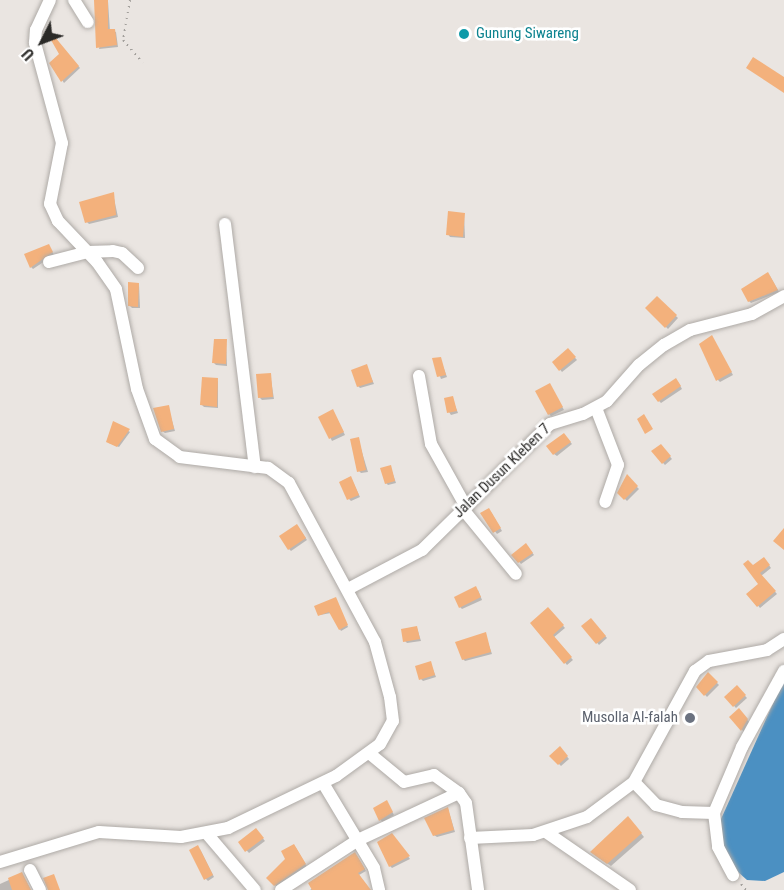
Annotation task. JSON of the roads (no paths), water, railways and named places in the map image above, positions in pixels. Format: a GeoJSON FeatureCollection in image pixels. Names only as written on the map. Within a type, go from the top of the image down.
{"type":"FeatureCollection","features":[{"type":"Feature","properties":{"kind":"street"},"geometry":{"type":"LineString","coordinates":[[0,862],[99,832],[181,837],[208,835],[323,783],[369,753],[391,729],[390,697],[375,642],[289,483],[268,468],[180,457],[155,439],[137,389],[116,289],[88,252],[58,221],[50,204],[62,142],[35,43],[36,30],[50,0]]}},
{"type":"Feature","properties":{"kind":"street"},"geometry":{"type":"LineString","coordinates":[[74,0],[88,22]]}},
{"type":"Feature","properties":{"kind":"street"},"geometry":{"type":"LineString","coordinates":[[225,224],[255,467]]}},
{"type":"Feature","properties":{"kind":"street"},"geometry":{"type":"LineString","coordinates":[[49,262],[88,252],[122,253],[138,268]]}},
{"type":"Feature","properties":{"kind":"street","name":"Jalan Dusun Kleben 7"},"geometry":{"type":"LineString","coordinates":[[348,589],[422,550],[463,506],[550,424],[596,408],[639,365],[676,338],[690,330],[752,314],[784,296]]}},
{"type":"Feature","properties":{"kind":"street"},"geometry":{"type":"LineString","coordinates":[[419,376],[431,444],[463,506],[516,574]]}},
{"type":"Feature","properties":{"kind":"street"},"geometry":{"type":"LineString","coordinates":[[596,408],[618,465],[605,502]]}},
{"type":"Feature","properties":{"kind":"street"},"geometry":{"type":"LineString","coordinates":[[470,838],[546,832],[588,818],[634,782],[695,671],[709,661],[767,650],[784,639]]}},
{"type":"Feature","properties":{"kind":"street"},"geometry":{"type":"LineString","coordinates":[[733,875],[718,847],[714,813],[742,747],[784,671]]}},
{"type":"Feature","properties":{"kind":"street"},"geometry":{"type":"LineString","coordinates":[[369,753],[404,782],[434,775],[459,793],[466,803],[478,890]]}},
{"type":"Feature","properties":{"kind":"street"},"geometry":{"type":"LineString","coordinates":[[634,782],[656,805],[682,812],[714,813]]}},
{"type":"Feature","properties":{"kind":"street"},"geometry":{"type":"LineString","coordinates":[[323,783],[374,868],[379,890]]}},
{"type":"Feature","properties":{"kind":"street"},"geometry":{"type":"LineString","coordinates":[[281,890],[358,840],[459,793]]}},
{"type":"Feature","properties":{"kind":"street"},"geometry":{"type":"LineString","coordinates":[[546,832],[630,890]]}},
{"type":"Feature","properties":{"kind":"street"},"geometry":{"type":"LineString","coordinates":[[208,835],[255,890]]}},
{"type":"Feature","properties":{"kind":"street"},"geometry":{"type":"LineString","coordinates":[[30,870],[40,890]]}},
{"type":"Feature","properties":{"kind":"water"},"geometry":{"type":"Polygon","coordinates":[[[784,679],[784,872],[765,881],[747,880],[728,863],[720,836],[721,819],[784,679]]]}},
{"type":"Feature","properties":{"kind":"place","name":"Gunung Siwareng"},"geometry":{"type":"Point","coordinates":[464,34]}},
{"type":"Feature","properties":{"kind":"place","name":"Musolla Al-falah"},"geometry":{"type":"Point","coordinates":[690,718]}}]}
